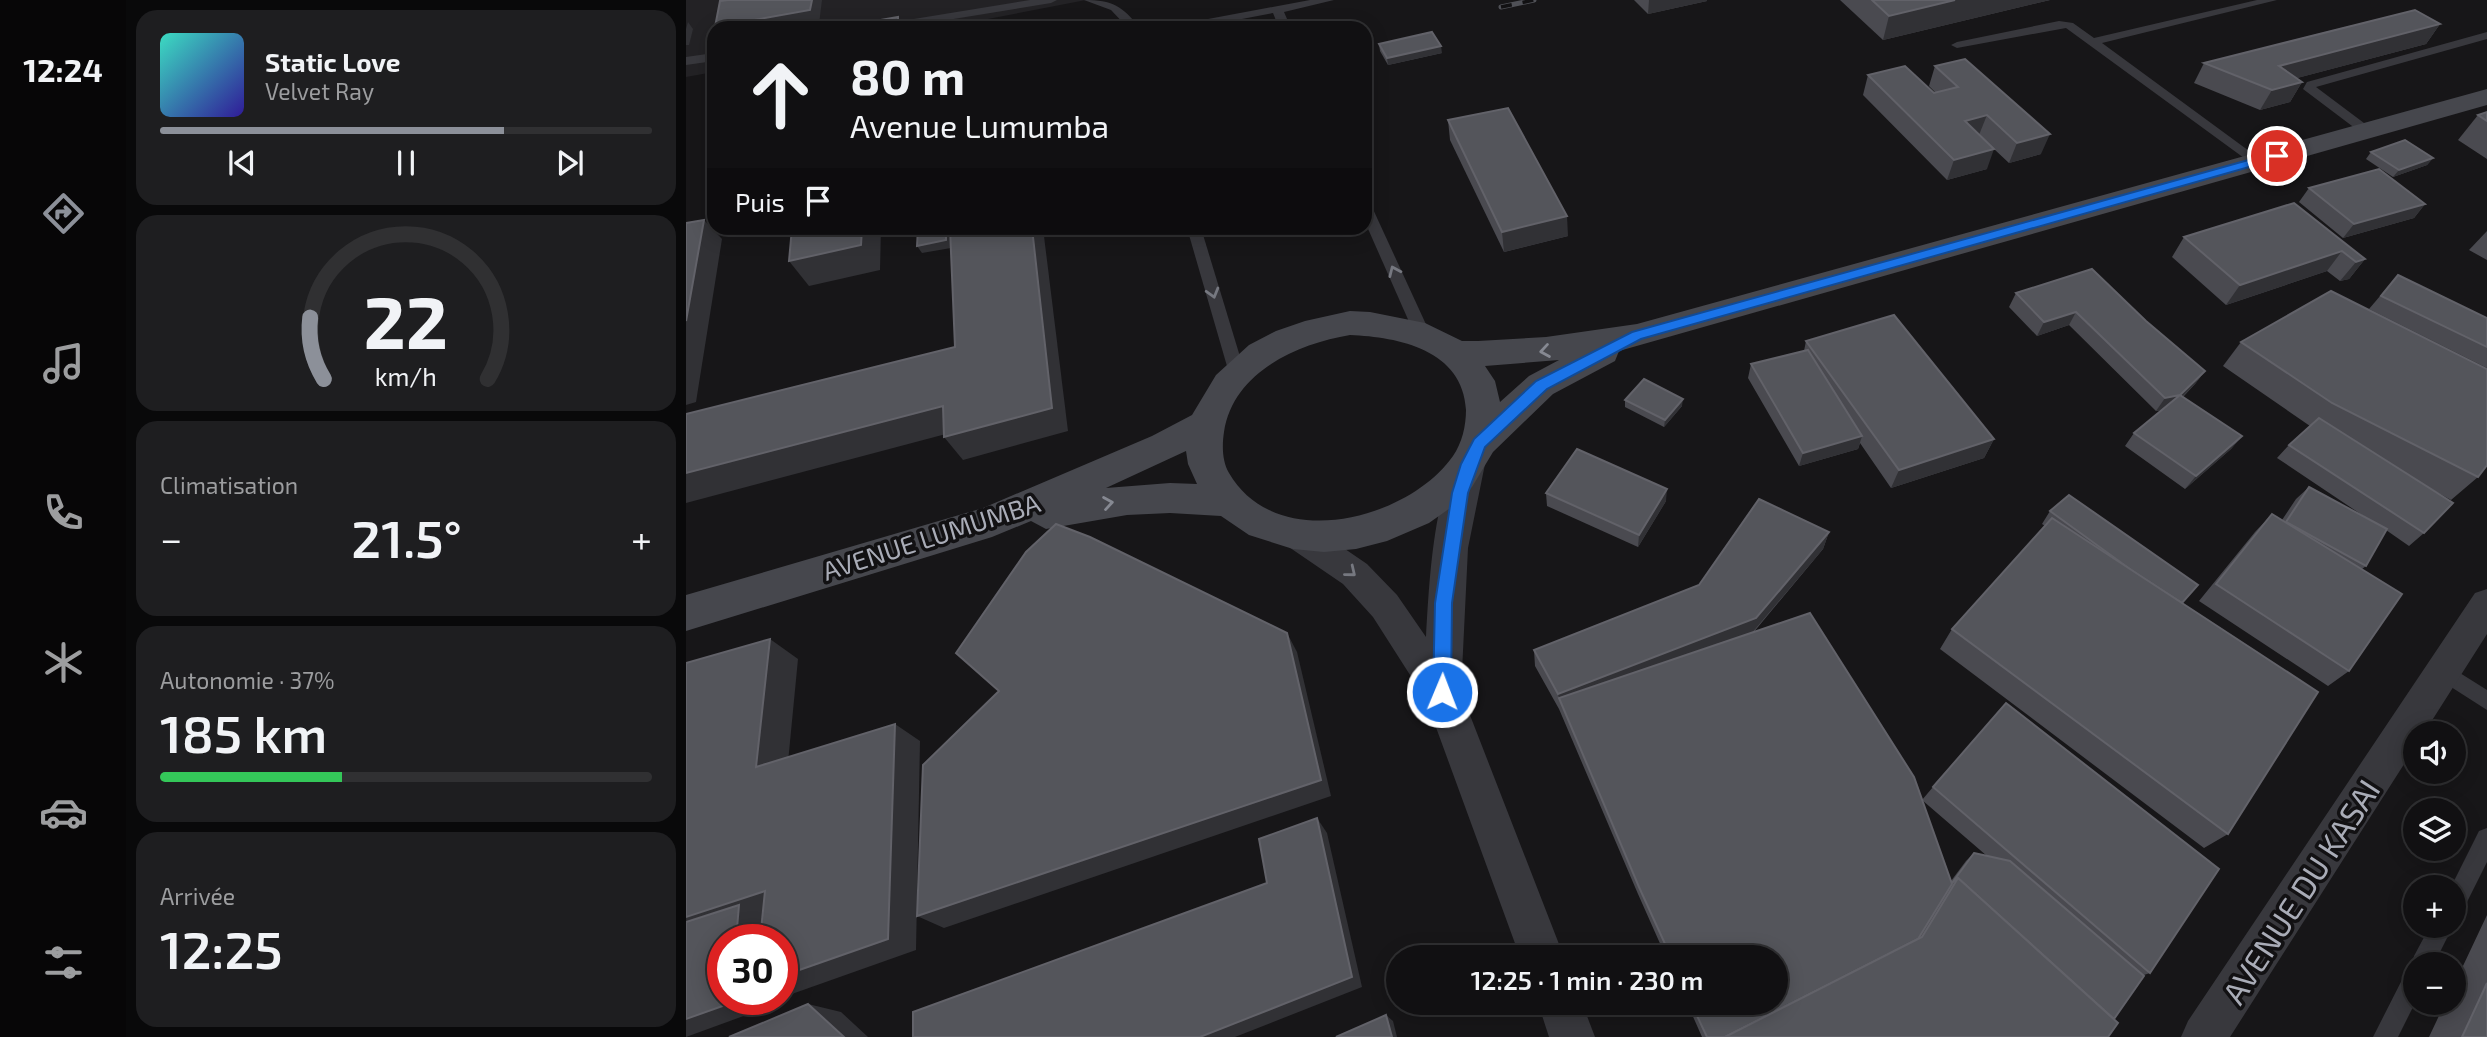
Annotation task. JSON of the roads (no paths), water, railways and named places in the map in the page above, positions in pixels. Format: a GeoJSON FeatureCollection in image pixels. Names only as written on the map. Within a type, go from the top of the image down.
{"type":"FeatureCollection","features":[{"type":"Feature","properties":{"kind":"main road"},"geometry":{"type":"LineString","coordinates":[[1455,353],[1533,353],[1637,336],[2487,97]]}},
{"type":"Feature","properties":{"kind":"main road"},"geometry":{"type":"LineString","coordinates":[[1474,454],[1484,422],[1483,401],[1476,382],[1455,353],[1422,334],[1376,323],[1325,327],[1276,344],[1237,373],[1218,397],[1207,424],[1204,444],[1207,464],[1215,484],[1229,500],[1269,526],[1322,536],[1352,534],[1380,528],[1408,517],[1433,502],[1453,484],[1474,454],[1542,385],[1637,336]]}},
{"type":"Feature","properties":{"kind":"main road","name":"AVENUE LUMUMBA"},"geometry":{"type":"LineString","coordinates":[[686,613],[992,521],[1154,451],[1207,424]]}},
{"type":"Feature","properties":{"kind":"main road"},"geometry":{"type":"LineString","coordinates":[[992,521],[1127,500],[1229,500]]}},
{"type":"Feature","properties":{"kind":"street"},"geometry":{"type":"LineString","coordinates":[[1442,692],[1444,603],[1460,493],[1474,454]]}},
{"type":"Feature","properties":{"kind":"street"},"geometry":{"type":"LineString","coordinates":[[1295,533],[1362,582],[1385,607],[1442,692],[1537,945]]}},
{"type":"Feature","properties":{"kind":"street","name":"AVENUE DU KASAI"},"geometry":{"type":"LineString","coordinates":[[2204,1037],[2487,604]]}},
{"type":"Feature","properties":{"kind":"street"},"geometry":{"type":"LineString","coordinates":[[1565,1015],[1573,1037]]}},
{"type":"Feature","properties":{"kind":"lane"},"geometry":{"type":"LineString","coordinates":[[920,21],[1051,0]]}},
{"type":"Feature","properties":{"kind":"lane"},"geometry":{"type":"LineString","coordinates":[[1090,0],[1115,8],[1127,21]]}},
{"type":"Feature","properties":{"kind":"lane"},"geometry":{"type":"LineString","coordinates":[[1213,21],[1328,0]]}},
{"type":"Feature","properties":{"kind":"lane"},"geometry":{"type":"LineString","coordinates":[[2093,42],[2271,0]]}},
{"type":"Feature","properties":{"kind":"lane"},"geometry":{"type":"LineString","coordinates":[[1277,9],[1282,21]]}},
{"type":"Feature","properties":{"kind":"lane"},"geometry":{"type":"LineString","coordinates":[[1957,44],[2063,24],[2074,27],[2255,162]]}},
{"type":"Feature","properties":{"kind":"lane"},"geometry":{"type":"LineString","coordinates":[[2368,132],[2309,89],[2311,85],[2487,35]]}},
{"type":"Feature","properties":{"kind":"lane"},"geometry":{"type":"LineString","coordinates":[[686,61],[707,58]]}},
{"type":"Feature","properties":{"kind":"lane"},"geometry":{"type":"LineString","coordinates":[[1372,223],[1422,334]]}},
{"type":"Feature","properties":{"kind":"lane"},"geometry":{"type":"LineString","coordinates":[[1196,235],[1237,373]]}},
{"type":"Feature","properties":{"kind":"lane"},"geometry":{"type":"LineString","coordinates":[[2444,672],[2487,701]]}},
{"type":"Feature","properties":{"kind":"lane"},"geometry":{"type":"LineString","coordinates":[[2466,880],[2487,839]]}},
{"type":"Feature","properties":{"kind":"lane"},"geometry":{"type":"LineString","coordinates":[[2385,1037],[2403,1002]]}},
{"type":"Feature","properties":{"kind":"railway"},"geometry":{"type":"LineString","coordinates":[[1501,7],[1534,0]]}}]}
